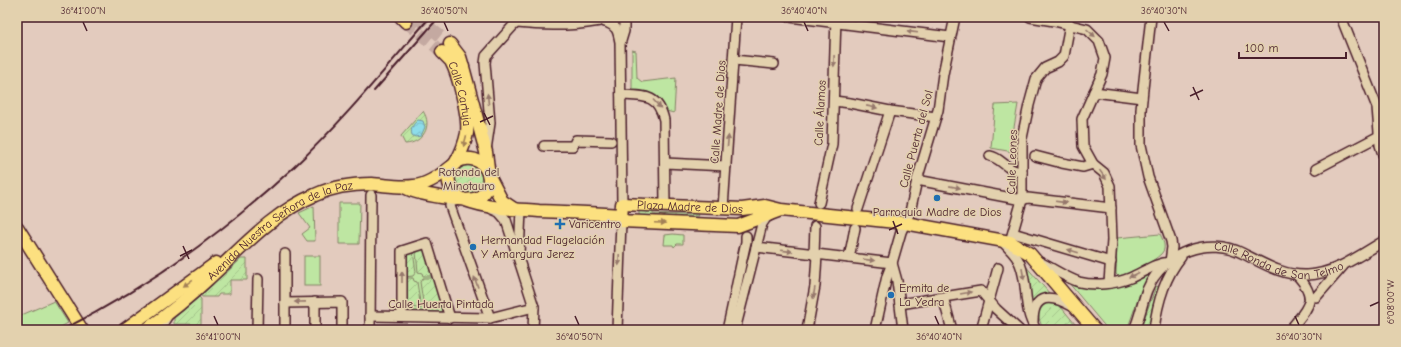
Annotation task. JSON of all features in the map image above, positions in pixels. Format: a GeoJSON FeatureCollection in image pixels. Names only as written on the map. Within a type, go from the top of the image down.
{"type":"FeatureCollection","features":[{"type":"Feature","properties":{"kind":"main road","name":"Calle Cartuja"},"geometry":{"type":"LineString","coordinates":[[454,165],[462,150],[467,133],[466,111],[446,48],[460,57],[486,152],[489,176],[502,201],[507,206],[518,210]]}},
{"type":"Feature","properties":{"kind":"main road"},"geometry":{"type":"LineString","coordinates":[[470,158],[476,160],[487,169],[489,176],[487,190],[477,198],[470,200],[464,200],[457,197],[449,187],[449,173],[454,165],[463,159],[470,158]]}},
{"type":"Feature","properties":{"kind":"main road","name":"Avenida Nuestra Señora de la Paz"},"geometry":{"type":"LineString","coordinates":[[146,330],[170,312],[206,281],[254,235],[294,204],[316,194],[350,186],[371,184],[404,187],[414,186],[439,176],[454,165]]}},
{"type":"Feature","properties":{"kind":"main road","name":"Avenida Nuestra Señora de la Paz"},"geometry":{"type":"LineString","coordinates":[[404,187],[415,192],[433,196],[464,200]]}},
{"type":"Feature","properties":{"kind":"main road","name":"Plaza Madre de Dios"},"geometry":{"type":"LineString","coordinates":[[464,200],[491,208],[621,213],[742,229],[747,220],[746,214],[742,209],[665,206],[621,213]]}},
{"type":"Feature","properties":{"kind":"main road"},"geometry":{"type":"LineString","coordinates":[[742,209],[765,206],[778,212],[905,223],[1009,239]]}},
{"type":"Feature","properties":{"kind":"main road"},"geometry":{"type":"LineString","coordinates":[[742,229],[759,225],[778,212]]}},
{"type":"Feature","properties":{"kind":"main road"},"geometry":{"type":"LineString","coordinates":[[17,227],[21,240],[82,328]]}},
{"type":"Feature","properties":{"kind":"main road"},"geometry":{"type":"LineString","coordinates":[[124,330],[254,235]]}},
{"type":"Feature","properties":{"kind":"main road","name":"Calle Ronda de San Telmo"},"geometry":{"type":"LineString","coordinates":[[1009,239],[1036,260],[1095,330]]}},
{"type":"Feature","properties":{"kind":"street"},"geometry":{"type":"LineString","coordinates":[[520,20],[583,24],[601,20],[614,21],[619,17]]}},
{"type":"Feature","properties":{"kind":"street"},"geometry":{"type":"LineString","coordinates":[[620,42],[624,31],[624,17]]}},
{"type":"Feature","properties":{"kind":"street","name":"Calle Madre de Dios"},"geometry":{"type":"LineString","coordinates":[[723,208],[736,17]]}},
{"type":"Feature","properties":{"kind":"street"},"geometry":{"type":"LineString","coordinates":[[790,17],[835,20],[950,37]]}},
{"type":"Feature","properties":{"kind":"street","name":"Calle Puerta del Sol"},"geometry":{"type":"LineString","coordinates":[[876,330],[886,280],[910,212],[917,180],[938,110],[950,37],[955,17]]}},
{"type":"Feature","properties":{"kind":"street"},"geometry":{"type":"LineString","coordinates":[[1030,17],[1055,19],[1087,29],[1099,41],[1105,58],[1102,74],[1082,119],[1083,146],[1093,164],[1104,173],[1110,186],[1112,240],[1110,283]]}},
{"type":"Feature","properties":{"kind":"street"},"geometry":{"type":"LineString","coordinates":[[1151,17],[1142,98],[1141,145],[1148,177],[1171,241],[1172,247],[1170,262]]}},
{"type":"Feature","properties":{"kind":"street"},"geometry":{"type":"LineString","coordinates":[[1341,17],[1377,107],[1384,157]]}},
{"type":"Feature","properties":{"kind":"street","name":"Calle Cartuja"},"geometry":{"type":"LineString","coordinates":[[486,152],[490,123],[485,63],[486,56],[520,20]]}},
{"type":"Feature","properties":{"kind":"street"},"geometry":{"type":"LineString","coordinates":[[601,20],[617,29],[620,42],[621,213],[617,330]]}},
{"type":"Feature","properties":{"kind":"street","name":"Calle Álamos"},"geometry":{"type":"LineString","coordinates":[[819,203],[832,144],[835,20]]}},
{"type":"Feature","properties":{"kind":"street","name":"Calle Leones"},"geometry":{"type":"LineString","coordinates":[[1009,239],[1022,200],[1022,138],[1036,79],[1045,68],[1058,62],[1064,56],[1070,24]]}},
{"type":"Feature","properties":{"kind":"street"},"geometry":{"type":"LineString","coordinates":[[734,60],[774,64]]}},
{"type":"Feature","properties":{"kind":"street"},"geometry":{"type":"LineString","coordinates":[[1094,92],[1142,98]]}},
{"type":"Feature","properties":{"kind":"street"},"geometry":{"type":"LineString","coordinates":[[621,96],[650,97],[657,102],[662,110],[664,120],[665,206]]}},
{"type":"Feature","properties":{"kind":"street"},"geometry":{"type":"LineString","coordinates":[[834,101],[890,111],[936,117]]}},
{"type":"Feature","properties":{"kind":"street"},"geometry":{"type":"LineString","coordinates":[[858,209],[890,111]]}},
{"type":"Feature","properties":{"kind":"street"},"geometry":{"type":"LineString","coordinates":[[544,146],[572,146],[575,136],[611,141]]}},
{"type":"Feature","properties":{"kind":"street"},"geometry":{"type":"LineString","coordinates":[[1316,169],[1381,142]]}},
{"type":"Feature","properties":{"kind":"street"},"geometry":{"type":"LineString","coordinates":[[990,156],[995,157],[1010,170],[1022,172]]}},
{"type":"Feature","properties":{"kind":"street"},"geometry":{"type":"LineString","coordinates":[[1035,156],[1062,164],[1083,167],[1093,164]]}},
{"type":"Feature","properties":{"kind":"street"},"geometry":{"type":"LineString","coordinates":[[665,163],[726,166]]}},
{"type":"Feature","properties":{"kind":"street"},"geometry":{"type":"LineString","coordinates":[[917,180],[1022,200],[1028,198],[1111,208]]}},
{"type":"Feature","properties":{"kind":"street"},"geometry":{"type":"LineString","coordinates":[[370,330],[371,195]]}},
{"type":"Feature","properties":{"kind":"street"},"geometry":{"type":"LineString","coordinates":[[464,200],[453,201],[450,206],[490,318]]}},
{"type":"Feature","properties":{"kind":"street"},"geometry":{"type":"LineString","coordinates":[[491,208],[499,212],[506,220],[518,262],[534,308],[533,330]]}},
{"type":"Feature","properties":{"kind":"street"},"geometry":{"type":"LineString","coordinates":[[735,330],[756,249],[759,225],[749,212],[742,209]]}},
{"type":"Feature","properties":{"kind":"street"},"geometry":{"type":"LineString","coordinates":[[518,210],[518,262]]}},
{"type":"Feature","properties":{"kind":"street"},"geometry":{"type":"LineString","coordinates":[[807,330],[815,286],[815,226]]}},
{"type":"Feature","properties":{"kind":"street"},"geometry":{"type":"LineString","coordinates":[[849,258],[855,228]]}},
{"type":"Feature","properties":{"kind":"street"},"geometry":{"type":"LineString","coordinates":[[742,229],[756,249]]}},
{"type":"Feature","properties":{"kind":"street"},"geometry":{"type":"LineString","coordinates":[[727,330],[745,248],[742,229]]}},
{"type":"Feature","properties":{"kind":"street"},"geometry":{"type":"LineString","coordinates":[[1009,239],[1111,262]]}},
{"type":"Feature","properties":{"kind":"street","name":"Calle Ronda de San Telmo"},"geometry":{"type":"LineString","coordinates":[[1009,239],[1023,271],[1028,313],[1035,328]]}},
{"type":"Feature","properties":{"kind":"street"},"geometry":{"type":"LineString","coordinates":[[1154,330],[1156,314],[1165,282],[1174,266],[1187,251],[1175,246],[1171,241]]}},
{"type":"Feature","properties":{"kind":"street","name":"Calle Ronda de San Telmo"},"geometry":{"type":"LineString","coordinates":[[1134,330],[1153,279],[1170,262],[1194,248],[1217,245],[1229,247],[1277,270],[1297,275],[1315,274],[1334,269],[1384,241]]}},
{"type":"Feature","properties":{"kind":"street"},"geometry":{"type":"LineString","coordinates":[[402,316],[402,251],[427,244],[450,318]]}},
{"type":"Feature","properties":{"kind":"street"},"geometry":{"type":"LineString","coordinates":[[745,248],[749,247],[756,249],[892,263],[897,282],[903,330]]}},
{"type":"Feature","properties":{"kind":"street"},"geometry":{"type":"LineString","coordinates":[[285,254],[285,330]]}},
{"type":"Feature","properties":{"kind":"street","name":"Calle Ronda de San Telmo"},"geometry":{"type":"LineString","coordinates":[[1036,260],[1078,282],[1091,284],[1110,283],[1131,278],[1156,264],[1170,262]]}},
{"type":"Feature","properties":{"kind":"street"},"geometry":{"type":"LineString","coordinates":[[1290,330],[1307,307],[1346,263]]}},
{"type":"Feature","properties":{"kind":"street"},"geometry":{"type":"LineString","coordinates":[[982,330],[998,268]]}},
{"type":"Feature","properties":{"kind":"street"},"geometry":{"type":"LineString","coordinates":[[1315,274],[1318,285],[1316,297]]}},
{"type":"Feature","properties":{"kind":"street"},"geometry":{"type":"LineString","coordinates":[[1307,307],[1309,301],[1309,285],[1315,274]]}},
{"type":"Feature","properties":{"kind":"street"},"geometry":{"type":"LineString","coordinates":[[1297,275],[1308,290]]}},
{"type":"Feature","properties":{"kind":"street"},"geometry":{"type":"LineString","coordinates":[[258,279],[258,330]]}},
{"type":"Feature","properties":{"kind":"street"},"geometry":{"type":"LineString","coordinates":[[886,280],[897,282]]}},
{"type":"Feature","properties":{"kind":"street"},"geometry":{"type":"LineString","coordinates":[[900,304],[981,291],[996,310],[1018,330]]}},
{"type":"Feature","properties":{"kind":"street"},"geometry":{"type":"LineString","coordinates":[[943,297],[952,330]]}},
{"type":"Feature","properties":{"kind":"street","name":"Calle Ronda de San Telmo"},"geometry":{"type":"LineString","coordinates":[[1035,328],[1034,311],[1037,304],[1046,298],[1052,297],[1061,300],[1077,310]]}},
{"type":"Feature","properties":{"kind":"street"},"geometry":{"type":"LineString","coordinates":[[315,302],[315,330]]}},
{"type":"Feature","properties":{"kind":"street"},"geometry":{"type":"LineString","coordinates":[[285,303],[342,302],[342,330]]}},
{"type":"Feature","properties":{"kind":"street","name":"Calle Huerta Pintada"},"geometry":{"type":"LineString","coordinates":[[370,316],[490,318],[534,308]]}},
{"type":"Feature","properties":{"kind":"street","name":"Avenida Nuestra Señora de la Paz"},"geometry":{"type":"LineString","coordinates":[[161,330],[162,325],[170,312]]}},
{"type":"Feature","properties":{"kind":"green space"},"geometry":{"type":"Polygon","coordinates":[[[632,50],[636,51],[637,78],[642,82],[676,78],[674,113],[666,111],[632,93],[632,50]]]}},
{"type":"Feature","properties":{"kind":"green space"},"geometry":{"type":"Polygon","coordinates":[[[1018,104],[1011,145],[1013,152],[991,148],[995,105],[1018,104]]]}},
{"type":"Feature","properties":{"kind":"green space"},"geometry":{"type":"Polygon","coordinates":[[[423,111],[427,122],[424,133],[417,141],[405,144],[401,136],[423,111]]]}},
{"type":"Feature","properties":{"kind":"green space","name":"Rotonda del Minotauro"},"geometry":{"type":"Polygon","coordinates":[[[469,165],[475,166],[479,169],[482,173],[482,185],[479,189],[475,192],[469,193],[463,192],[459,189],[456,185],[455,179],[456,173],[459,169],[463,166],[469,165]]]}},
{"type":"Feature","properties":{"kind":"green space"},"geometry":{"type":"Polygon","coordinates":[[[339,203],[360,203],[359,244],[339,244],[339,203]]]}},
{"type":"Feature","properties":{"kind":"green space"},"geometry":{"type":"Polygon","coordinates":[[[314,206],[315,241],[307,241],[302,234],[310,228],[299,213],[314,206]]]}},
{"type":"Feature","properties":{"kind":"green space"},"geometry":{"type":"Polygon","coordinates":[[[639,210],[653,210],[653,214],[689,215],[692,212],[696,212],[699,216],[694,216],[692,219],[639,217],[639,210]]]}},
{"type":"Feature","properties":{"kind":"green space"},"geometry":{"type":"Polygon","coordinates":[[[1160,234],[1164,243],[1162,253],[1144,266],[1118,276],[1116,274],[1117,238],[1160,234]]]}},
{"type":"Feature","properties":{"kind":"green space"},"geometry":{"type":"Polygon","coordinates":[[[665,235],[683,235],[683,244],[677,244],[674,247],[673,245],[664,245],[665,235]]]}},
{"type":"Feature","properties":{"kind":"green space"},"geometry":{"type":"Polygon","coordinates":[[[423,249],[425,251],[442,309],[441,312],[406,312],[405,255],[423,249]]]}},
{"type":"Feature","properties":{"kind":"green space"},"geometry":{"type":"Polygon","coordinates":[[[423,249],[425,251],[432,276],[423,276],[422,273],[418,272],[416,252],[423,249]]]}},
{"type":"Feature","properties":{"kind":"green space"},"geometry":{"type":"Polygon","coordinates":[[[413,252],[416,272],[413,276],[404,277],[405,255],[413,252]]]}},
{"type":"Feature","properties":{"kind":"green space"},"geometry":{"type":"Polygon","coordinates":[[[304,256],[320,256],[320,286],[304,286],[304,256]]]}},
{"type":"Feature","properties":{"kind":"green space"},"geometry":{"type":"Polygon","coordinates":[[[241,259],[247,259],[247,280],[230,280],[230,294],[219,294],[217,297],[202,297],[201,295],[241,259]]]}},
{"type":"Feature","properties":{"kind":"green space"},"geometry":{"type":"Polygon","coordinates":[[[1024,264],[1050,294],[1031,309],[1024,264]]]}},
{"type":"Feature","properties":{"kind":"green space"},"geometry":{"type":"Polygon","coordinates":[[[1151,273],[1142,288],[1127,330],[1108,330],[1068,282],[1074,284],[1151,273]]]}},
{"type":"Feature","properties":{"kind":"green space"},"geometry":{"type":"Polygon","coordinates":[[[404,278],[413,278],[414,281],[417,282],[421,309],[404,305],[404,278]]]}},
{"type":"Feature","properties":{"kind":"green space"},"geometry":{"type":"Polygon","coordinates":[[[423,278],[433,278],[441,306],[424,309],[420,282],[423,278]]]}},
{"type":"Feature","properties":{"kind":"green space"},"geometry":{"type":"Polygon","coordinates":[[[1156,286],[1159,287],[1152,311],[1149,330],[1140,330],[1156,286]]]}},
{"type":"Feature","properties":{"kind":"green space"},"geometry":{"type":"Polygon","coordinates":[[[199,297],[201,299],[201,324],[174,324],[174,318],[199,297]]]}},
{"type":"Feature","properties":{"kind":"green space"},"geometry":{"type":"Polygon","coordinates":[[[54,301],[68,323],[55,330],[17,330],[17,317],[54,301]]]}},
{"type":"Feature","properties":{"kind":"green space"},"geometry":{"type":"Polygon","coordinates":[[[1051,302],[1061,307],[1080,330],[1044,330],[1039,317],[1040,309],[1042,306],[1051,302]]]}},
{"type":"Feature","properties":{"kind":"water"},"geometry":{"type":"Polygon","coordinates":[[[418,120],[423,121],[425,127],[421,136],[415,137],[411,133],[413,125],[418,120]]]}},
{"type":"Feature","properties":{"kind":"tunnel"},"geometry":{"type":"LineString","coordinates":[[417,17],[450,44]]}},
{"type":"Feature","properties":{"kind":"tunnel"},"geometry":{"type":"LineString","coordinates":[[406,22],[442,52]]}},
{"type":"Feature","properties":{"kind":"railway"},"geometry":{"type":"LineString","coordinates":[[62,330],[94,314],[155,277],[213,236],[241,214],[294,167],[330,131],[430,17]]}},
{"type":"Feature","properties":{"kind":"railway"},"geometry":{"type":"LineString","coordinates":[[374,91],[439,17]]}},
{"type":"Feature","properties":{"kind":"place","name":"Parroquia Madre de Dios"},"geometry":{"type":"Point","coordinates":[937,198]}},
{"type":"Feature","properties":{"kind":"place","name":"Varicentro"},"geometry":{"type":"Point","coordinates":[560,224]}},
{"type":"Feature","properties":{"kind":"place","name":"Hermandad Flagelación Y Amargura Jerez"},"geometry":{"type":"Point","coordinates":[473,247]}},
{"type":"Feature","properties":{"kind":"place","name":"Ermita de La Yedra"},"geometry":{"type":"Point","coordinates":[891,295]}}]}
